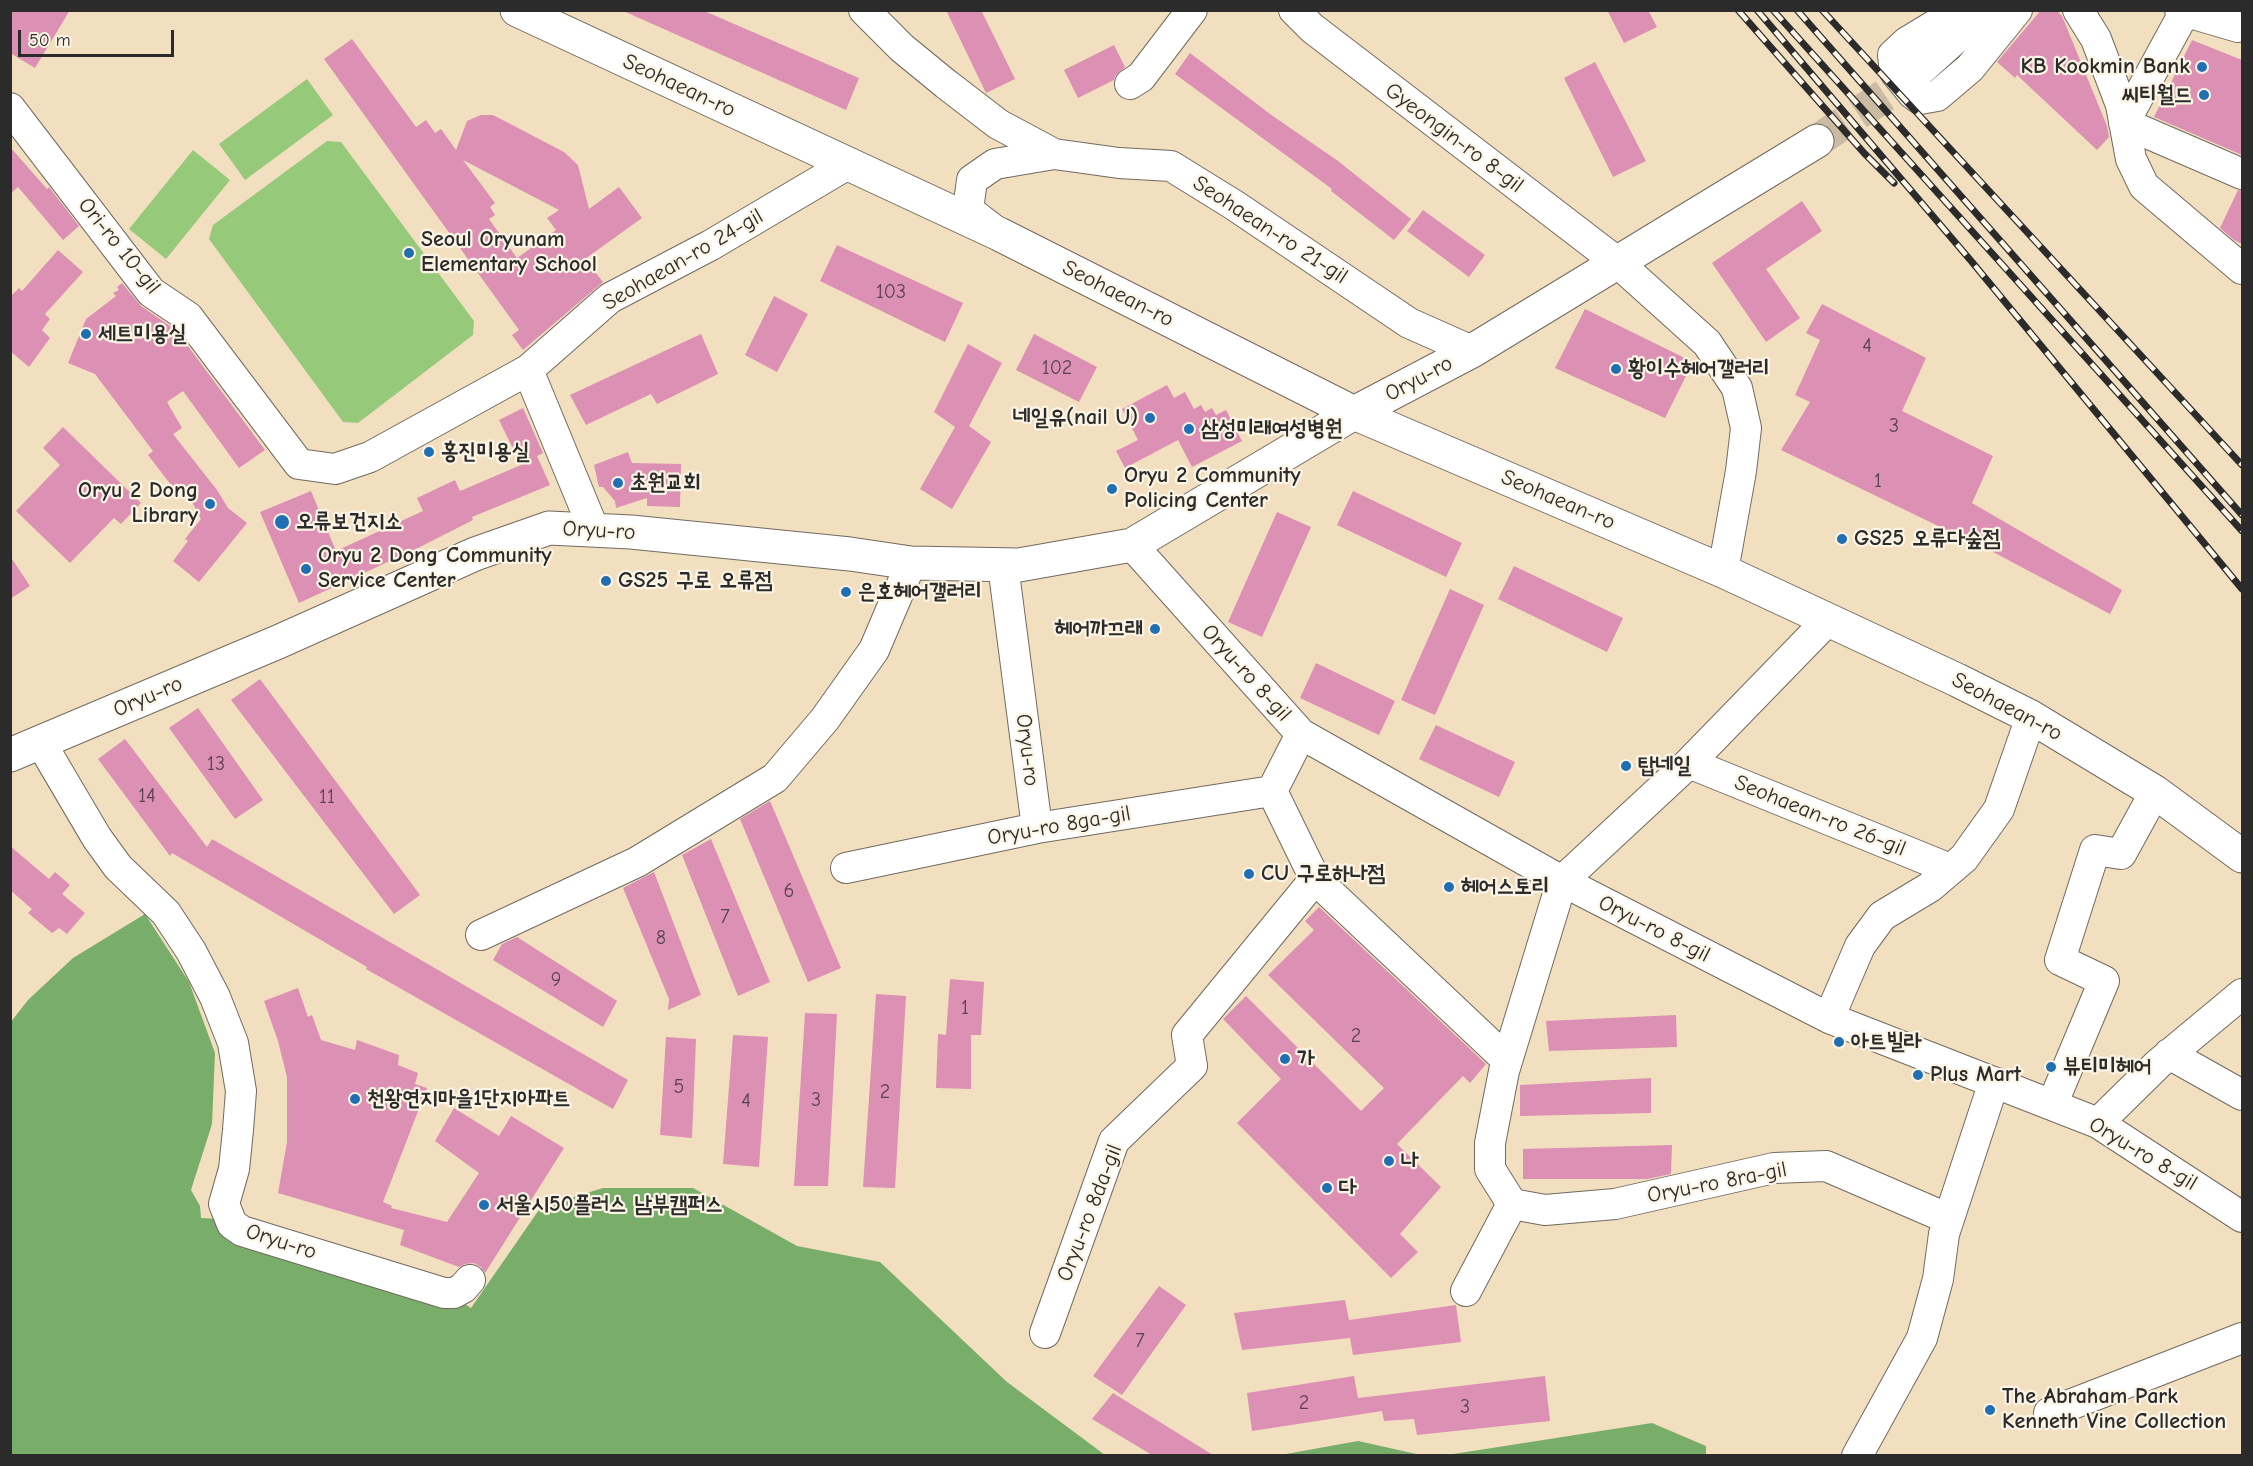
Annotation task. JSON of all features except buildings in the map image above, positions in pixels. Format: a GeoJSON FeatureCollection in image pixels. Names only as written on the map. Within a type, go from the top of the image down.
{"type":"FeatureCollection","features":[{"type":"Feature","properties":{"kind":"main road","name":"Seohaean-ro"},"geometry":{"type":"LineString","coordinates":[[517,10],[999,234],[1354,413],[1723,571],[2031,717],[2155,792],[2242,856]]}},
{"type":"Feature","properties":{"kind":"main road","name":"Oryu-ro"},"geometry":{"type":"LineString","coordinates":[[10,754],[41,743],[278,642],[475,554],[549,528],[631,532],[850,554],[911,563],[1019,565],[1132,545],[1354,413],[1472,351],[1817,141]]}},
{"type":"Feature","properties":{"kind":"street","name":"Seohaean-ro 21-gil"},"geometry":{"type":"LineString","coordinates":[[864,10],[902,48],[998,124],[1054,154]]}},
{"type":"Feature","properties":{"kind":"street"},"geometry":{"type":"LineString","coordinates":[[1130,84],[1141,77],[1192,10]]}},
{"type":"Feature","properties":{"kind":"street","name":"Gyeongin-ro 8-gil"},"geometry":{"type":"LineString","coordinates":[[1293,10],[1320,35],[1617,262]]}},
{"type":"Feature","properties":{"kind":"street"},"geometry":{"type":"LineString","coordinates":[[1955,10],[1945,19],[1907,42],[1893,55],[1895,72],[1920,99],[1937,96],[1970,68],[2017,10]]}},
{"type":"Feature","properties":{"kind":"street"},"geometry":{"type":"LineString","coordinates":[[1915,75],[1988,10]]}},
{"type":"Feature","properties":{"kind":"street"},"geometry":{"type":"LineString","coordinates":[[2078,10],[2096,39],[2121,105],[2131,159],[2144,186],[2242,269]]}},
{"type":"Feature","properties":{"kind":"street"},"geometry":{"type":"LineString","coordinates":[[2124,123],[2182,12],[2238,27],[2242,22]]}},
{"type":"Feature","properties":{"kind":"street","name":"Ori-ro 10-gil"},"geometry":{"type":"LineString","coordinates":[[10,108],[151,292],[188,317],[299,464]]}},
{"type":"Feature","properties":{"kind":"street"},"geometry":{"type":"LineString","coordinates":[[2124,123],[2242,174]]}},
{"type":"Feature","properties":{"kind":"street","name":"Seohaean-ro 21-gil"},"geometry":{"type":"LineString","coordinates":[[999,234],[968,210],[972,180],[995,164],[1054,154],[1119,163],[1171,166],[1234,205],[1408,322],[1472,351]]}},
{"type":"Feature","properties":{"kind":"street","name":"Seohaean-ro 24-gil"},"geometry":{"type":"LineString","coordinates":[[299,464],[335,469],[370,457],[528,370],[610,298],[711,246],[848,164]]}},
{"type":"Feature","properties":{"kind":"street"},"geometry":{"type":"LineString","coordinates":[[1617,262],[1707,343],[1737,388],[1746,428],[1741,471],[1723,571]]}},
{"type":"Feature","properties":{"kind":"street"},"geometry":{"type":"LineString","coordinates":[[528,370],[594,530]]}},
{"type":"Feature","properties":{"kind":"street","name":"Oryu-ro 8-gil"},"geometry":{"type":"LineString","coordinates":[[1132,545],[1300,734],[1562,881],[1829,1018],[2098,1123],[2241,1214]]}},
{"type":"Feature","properties":{"kind":"street"},"geometry":{"type":"LineString","coordinates":[[481,935],[637,862],[775,778],[825,719],[874,650],[911,563]]}},
{"type":"Feature","properties":{"kind":"street","name":"Oryu-ro"},"geometry":{"type":"LineString","coordinates":[[1003,565],[1037,828]]}},
{"type":"Feature","properties":{"kind":"street"},"geometry":{"type":"LineString","coordinates":[[1466,1291],[1512,1204],[1490,1169],[1490,1143],[1507,1060],[1562,881],[1689,763],[1828,620]]}},
{"type":"Feature","properties":{"kind":"street"},"geometry":{"type":"LineString","coordinates":[[1829,1018],[1860,946],[1882,916],[1930,887],[1964,858],[1998,809],[2031,717]]}},
{"type":"Feature","properties":{"kind":"street"},"geometry":{"type":"LineString","coordinates":[[1300,734],[1272,791],[1315,879],[1507,1060]]}},
{"type":"Feature","properties":{"kind":"street","name":"Oryu-ro"},"geometry":{"type":"LineString","coordinates":[[41,743],[97,837],[118,867],[166,913],[192,951],[215,997],[233,1043],[241,1091],[234,1169],[224,1204],[226,1214],[232,1224],[242,1231],[444,1293],[454,1293],[470,1280]]}},
{"type":"Feature","properties":{"kind":"street","name":"Seohaean-ro 26-gil"},"geometry":{"type":"LineString","coordinates":[[1689,763],[1950,869]]}},
{"type":"Feature","properties":{"kind":"street","name":"Oryu-ro 8ga-gil"},"geometry":{"type":"LineString","coordinates":[[846,868],[1037,828],[1272,791]]}},
{"type":"Feature","properties":{"kind":"street"},"geometry":{"type":"LineString","coordinates":[[2052,1105],[2104,981],[2060,960],[2095,850],[2121,854],[2155,792]]}},
{"type":"Feature","properties":{"kind":"street","name":"Oryu-ro 8da-gil"},"geometry":{"type":"LineString","coordinates":[[1045,1333],[1114,1141],[1192,1066],[1187,1035],[1315,879]]}},
{"type":"Feature","properties":{"kind":"street"},"geometry":{"type":"LineString","coordinates":[[2098,1123],[2169,1054],[2242,994]]}},
{"type":"Feature","properties":{"kind":"street"},"geometry":{"type":"LineString","coordinates":[[2169,1054],[2242,1095]]}},
{"type":"Feature","properties":{"kind":"street"},"geometry":{"type":"LineString","coordinates":[[1857,1455],[1922,1338],[1938,1279],[1944,1234],[1994,1082]]}},
{"type":"Feature","properties":{"kind":"street","name":"Oryu-ro 8ra-gil"},"geometry":{"type":"LineString","coordinates":[[1512,1204],[1545,1210],[1614,1204],[1774,1168],[1826,1166],[1949,1219]]}},
{"type":"Feature","properties":{"kind":"street"},"geometry":{"type":"LineString","coordinates":[[2049,1413],[2242,1338]]}},
{"type":"Feature","properties":{"kind":"green space"},"geometry":{"type":"Polygon","coordinates":[[[307,79],[333,115],[245,180],[219,144],[307,79]]]}},
{"type":"Feature","properties":{"kind":"green space"},"geometry":{"type":"Polygon","coordinates":[[[327,141],[341,142],[474,321],[473,335],[358,423],[343,422],[209,239],[213,225],[327,141]]]}},
{"type":"Feature","properties":{"kind":"green space"},"geometry":{"type":"Polygon","coordinates":[[[193,150],[230,180],[166,259],[129,229],[193,150]]]}},
{"type":"Feature","properties":{"kind":"green space"},"geometry":{"type":"Polygon","coordinates":[[[145,914],[189,982],[215,1053],[212,1124],[191,1190],[200,1206],[201,1218],[220,1219],[460,1301],[471,1308],[541,1207],[603,1188],[693,1188],[797,1246],[880,1262],[1007,1382],[1105,1455],[11,1455],[10,1023],[28,1000],[73,958],[145,914]]]}},
{"type":"Feature","properties":{"kind":"green space"},"geometry":{"type":"Polygon","coordinates":[[[1652,1423],[1706,1446],[1706,1455],[1447,1455],[1652,1423]]]}},
{"type":"Feature","properties":{"kind":"green space"},"geometry":{"type":"Polygon","coordinates":[[[1358,1441],[1421,1455],[1282,1455],[1286,1454],[1358,1441]]]}},
{"type":"Feature","properties":{"kind":"tunnel"},"geometry":{"type":"LineString","coordinates":[[1817,141],[1915,75]]}},
{"type":"Feature","properties":{"kind":"railway"},"geometry":{"type":"LineString","coordinates":[[1738,10],[1864,153],[1894,183]]}},
{"type":"Feature","properties":{"kind":"railway"},"geometry":{"type":"LineString","coordinates":[[1757,10],[1972,262],[2242,589]]}},
{"type":"Feature","properties":{"kind":"railway"},"geometry":{"type":"LineString","coordinates":[[1773,10],[2242,531]]}},
{"type":"Feature","properties":{"kind":"railway"},"geometry":{"type":"LineString","coordinates":[[1797,10],[2242,515]]}},
{"type":"Feature","properties":{"kind":"railway"},"geometry":{"type":"LineString","coordinates":[[1822,10],[2242,465]]}},
{"type":"Feature","properties":{"kind":"place","name":"KB Kookmin Bank"},"geometry":{"type":"Point","coordinates":[2202,67]}},
{"type":"Feature","properties":{"kind":"place","name":"씨티월드"},"geometry":{"type":"Point","coordinates":[2204,95]}},
{"type":"Feature","properties":{"kind":"place","name":"Seoul Oryunam Elementary School"},"geometry":{"type":"Point","coordinates":[409,253]}},
{"type":"Feature","properties":{"kind":"place","name":"세트미용실"},"geometry":{"type":"Point","coordinates":[86,334]}},
{"type":"Feature","properties":{"kind":"place","name":"황이수헤어갤러리"},"geometry":{"type":"Point","coordinates":[1616,369]}},
{"type":"Feature","properties":{"kind":"place","name":"네일유(nail U)"},"geometry":{"type":"Point","coordinates":[1150,418]}},
{"type":"Feature","properties":{"kind":"place","name":"삼성미래여성병원"},"geometry":{"type":"Point","coordinates":[1189,429]}},
{"type":"Feature","properties":{"kind":"place","name":"홍진미용실"},"geometry":{"type":"Point","coordinates":[429,452]}},
{"type":"Feature","properties":{"kind":"place","name":"초원교회"},"geometry":{"type":"Point","coordinates":[618,483]}},
{"type":"Feature","properties":{"kind":"place","name":"Oryu 2 Community Policing Center"},"geometry":{"type":"Point","coordinates":[1112,489]}},
{"type":"Feature","properties":{"kind":"place","name":"Oryu 2 Dong Library"},"geometry":{"type":"Point","coordinates":[210,504]}},
{"type":"Feature","properties":{"kind":"place","name":"오류보건지소"},"geometry":{"type":"Point","coordinates":[282,522]}},
{"type":"Feature","properties":{"kind":"place","name":"GS25 오류다숲점"},"geometry":{"type":"Point","coordinates":[1842,539]}},
{"type":"Feature","properties":{"kind":"place","name":"Oryu 2 Dong Community Service Center"},"geometry":{"type":"Point","coordinates":[306,569]}},
{"type":"Feature","properties":{"kind":"place","name":"GS25 구로 오류점"},"geometry":{"type":"Point","coordinates":[606,581]}},
{"type":"Feature","properties":{"kind":"place","name":"은호헤어갤러리"},"geometry":{"type":"Point","coordinates":[846,592]}},
{"type":"Feature","properties":{"kind":"place","name":"헤어까끄래"},"geometry":{"type":"Point","coordinates":[1155,629]}},
{"type":"Feature","properties":{"kind":"place","name":"탑네일"},"geometry":{"type":"Point","coordinates":[1626,766]}},
{"type":"Feature","properties":{"kind":"place","name":"CU 구로하나점"},"geometry":{"type":"Point","coordinates":[1249,874]}},
{"type":"Feature","properties":{"kind":"place","name":"헤어스토리"},"geometry":{"type":"Point","coordinates":[1449,887]}},
{"type":"Feature","properties":{"kind":"place","name":"아트빌라"},"geometry":{"type":"Point","coordinates":[1839,1042]}},
{"type":"Feature","properties":{"kind":"place","name":"가"},"geometry":{"type":"Point","coordinates":[1285,1059]}},
{"type":"Feature","properties":{"kind":"place","name":"뷰티미헤어"},"geometry":{"type":"Point","coordinates":[2051,1067]}},
{"type":"Feature","properties":{"kind":"place","name":"Plus Mart"},"geometry":{"type":"Point","coordinates":[1918,1075]}},
{"type":"Feature","properties":{"kind":"place","name":"천왕연지마을1단지아파트"},"geometry":{"type":"Point","coordinates":[355,1099]}},
{"type":"Feature","properties":{"kind":"place","name":"나"},"geometry":{"type":"Point","coordinates":[1389,1161]}},
{"type":"Feature","properties":{"kind":"place","name":"다"},"geometry":{"type":"Point","coordinates":[1327,1188]}},
{"type":"Feature","properties":{"kind":"place","name":"서울시50플러스 남부캠퍼스"},"geometry":{"type":"Point","coordinates":[484,1205]}},
{"type":"Feature","properties":{"kind":"place","name":"The Abraham Park Kenneth Vine Collection"},"geometry":{"type":"Point","coordinates":[1990,1410]}}]}
